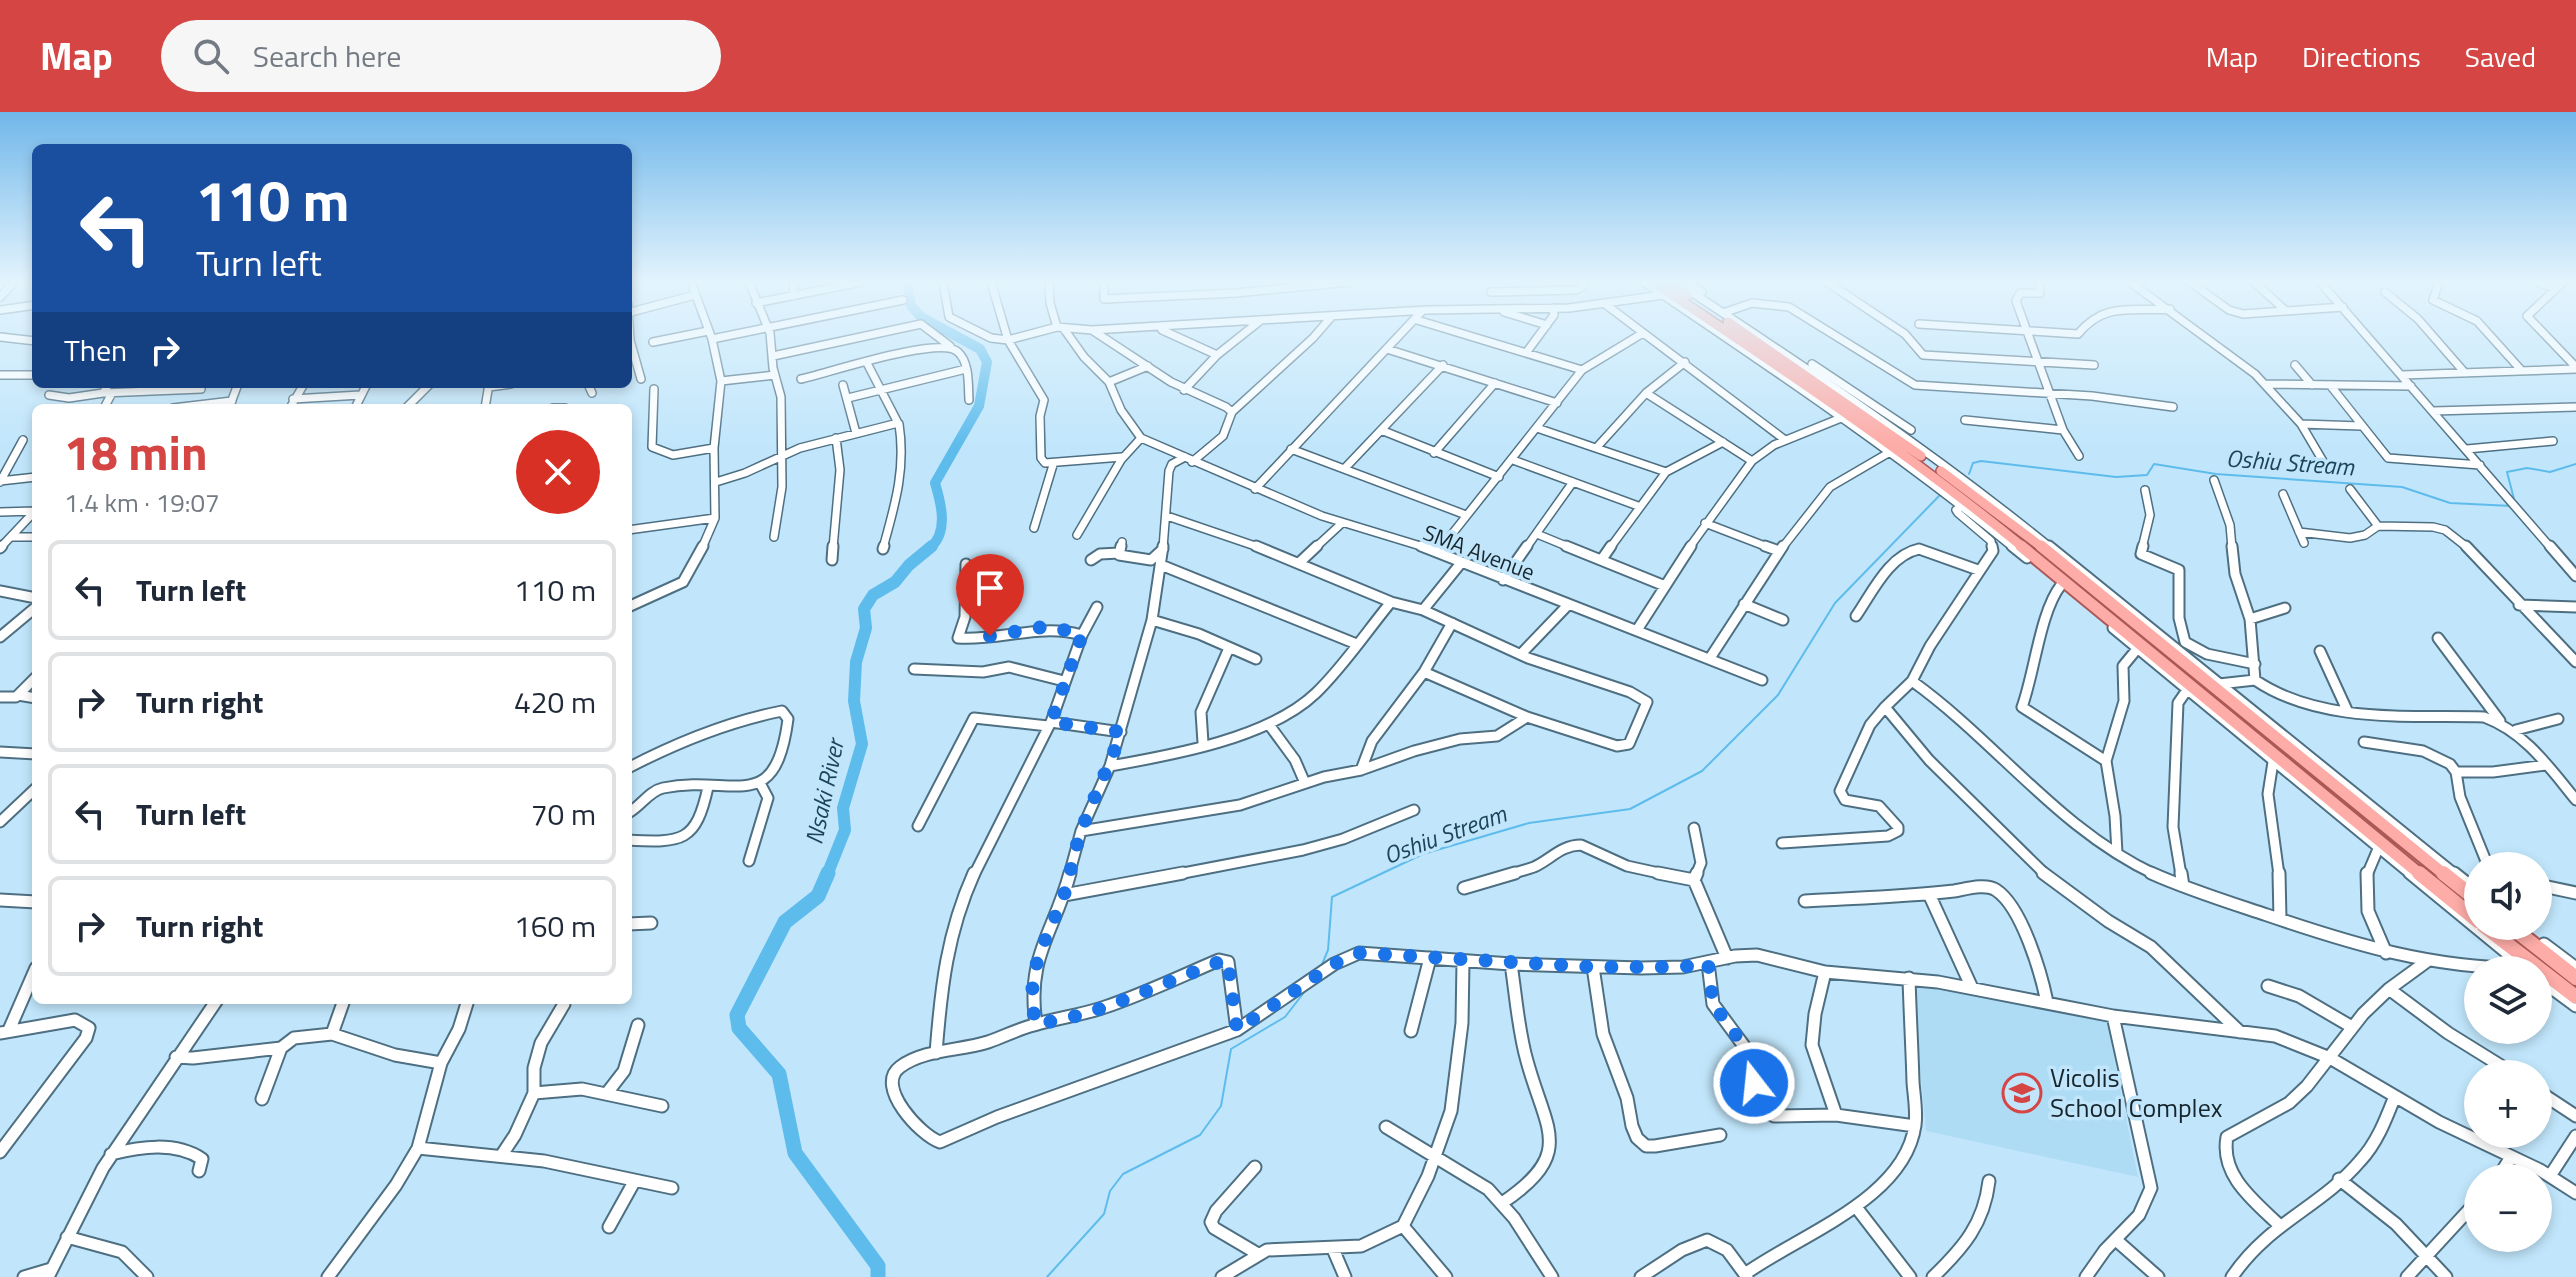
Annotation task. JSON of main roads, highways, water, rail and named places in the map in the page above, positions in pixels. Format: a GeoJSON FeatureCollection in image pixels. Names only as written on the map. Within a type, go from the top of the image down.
{"type":"FeatureCollection","features":[{"type":"Feature","properties":{"kind":"main road"},"geometry":{"type":"LineString","coordinates":[[1743,336],[1882,428],[2045,549],[2464,890]]}},
{"type":"Feature","properties":{"kind":"main road"},"geometry":{"type":"LineString","coordinates":[[1744,336],[1940,479],[2370,833],[2424,882],[2464,911]]}},
{"type":"Feature","properties":{"kind":"main road"},"geometry":{"type":"LineString","coordinates":[[2370,833],[2374,828],[2383,826]]}},
{"type":"Feature","properties":{"kind":"main road"},"geometry":{"type":"LineString","coordinates":[[2502,940],[2576,997]]}},
{"type":"Feature","properties":{"kind":"main road"},"geometry":{"type":"LineString","coordinates":[[2528,940],[2576,978]]}},
{"type":"Feature","properties":{"kind":"waterway","name":"Nsaki River"},"geometry":{"type":"LineString","coordinates":[[931,547],[942,526],[935,483],[979,406],[987,362],[980,349],[957,336]]}},
{"type":"Feature","properties":{"kind":"waterway","name":"Oshiu Stream"},"geometry":{"type":"LineString","coordinates":[[1969,474],[1973,463],[1981,461],[2116,477],[2147,475],[2154,464],[2216,474],[2402,487],[2450,503],[2512,506]]}},
{"type":"Feature","properties":{"kind":"waterway","name":"Oshiu Stream"},"geometry":{"type":"LineString","coordinates":[[2514,499],[2507,472],[2527,468],[2550,472],[2576,464]]}},
{"type":"Feature","properties":{"kind":"waterway","name":"Oshiu Stream"},"geometry":{"type":"LineString","coordinates":[[1321,967],[1328,950],[1332,897],[1423,854],[1529,823],[1630,809],[1702,771],[1778,695],[1835,603],[1940,495]]}},
{"type":"Feature","properties":{"kind":"waterway","name":"Nsaki River"},"geometry":{"type":"LineString","coordinates":[[827,875],[845,830],[843,808],[862,744],[854,701],[856,662],[866,628],[864,609],[873,595],[895,582],[931,547]]}},
{"type":"Feature","properties":{"kind":"waterway","name":"Nsaki River"},"geometry":{"type":"LineString","coordinates":[[828,873],[818,896],[785,922],[737,1015],[739,1028],[779,1074],[795,1153],[878,1266],[878,1277]]}},
{"type":"Feature","properties":{"kind":"waterway","name":"Oshiu Stream"},"geometry":{"type":"LineString","coordinates":[[1047,1277],[1104,1214],[1110,1191],[1123,1174],[1200,1135],[1221,1106],[1231,1049],[1285,1017],[1309,986]]}},
{"type":"Feature","properties":{"kind":"place","name":"Vicolis School Complex"},"geometry":{"type":"Point","coordinates":[2022,1093]}}]}
